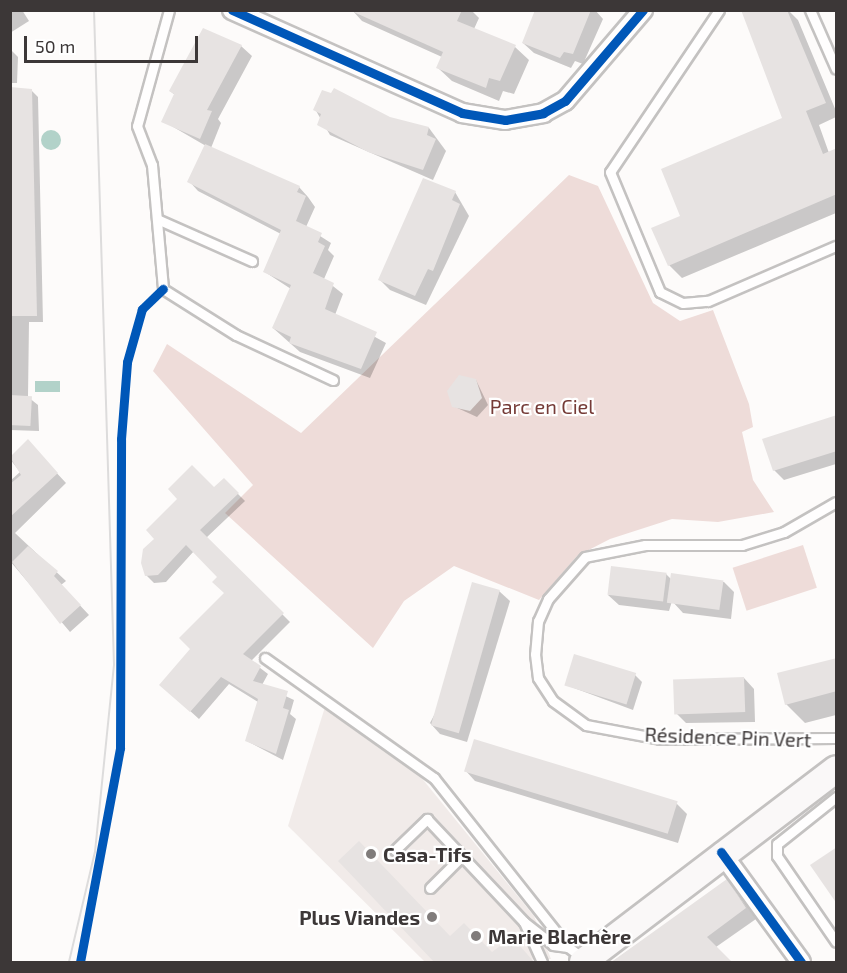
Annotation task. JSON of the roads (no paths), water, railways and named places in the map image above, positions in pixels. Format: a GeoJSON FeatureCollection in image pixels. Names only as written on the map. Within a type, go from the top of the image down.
{"type":"FeatureCollection","features":[{"type":"Feature","properties":{"kind":"main road"},"geometry":{"type":"LineString","coordinates":[[579,957],[837,769]]}},
{"type":"Feature","properties":{"kind":"street"},"geometry":{"type":"LineString","coordinates":[[232,10],[462,113],[505,120],[543,113],[565,100],[643,10]]}},
{"type":"Feature","properties":{"kind":"street"},"geometry":{"type":"LineString","coordinates":[[722,852],[801,963]]}},
{"type":"Feature","properties":{"kind":"lane"},"geometry":{"type":"LineString","coordinates":[[169,10],[137,126],[152,165],[163,289],[236,335],[333,380]]}},
{"type":"Feature","properties":{"kind":"lane"},"geometry":{"type":"LineString","coordinates":[[719,10],[610,172],[660,292],[683,303],[708,301],[837,246]]}},
{"type":"Feature","properties":{"kind":"lane"},"geometry":{"type":"LineString","coordinates":[[810,10],[837,69]]}},
{"type":"Feature","properties":{"kind":"lane"},"geometry":{"type":"LineString","coordinates":[[157,219],[252,261]]}},
{"type":"Feature","properties":{"kind":"lane","name":"Résidence Pin Vert"},"geometry":{"type":"LineString","coordinates":[[837,502],[784,532],[742,545],[645,545],[585,557],[548,599],[538,621],[535,654],[538,678],[553,701],[586,725],[660,739],[837,738]]}},
{"type":"Feature","properties":{"kind":"lane"},"geometry":{"type":"LineString","coordinates":[[265,658],[434,778],[579,957]]}},
{"type":"Feature","properties":{"kind":"lane"},"geometry":{"type":"LineString","coordinates":[[837,797],[777,844],[777,856],[837,942]]}},
{"type":"Feature","properties":{"kind":"lane"},"geometry":{"type":"LineString","coordinates":[[395,850],[427,819],[524,922],[553,945],[579,957]]}},
{"type":"Feature","properties":{"kind":"lane"},"geometry":{"type":"LineString","coordinates":[[430,888],[462,856]]}},
{"type":"Feature","properties":{"kind":"lane"},"geometry":{"type":"LineString","coordinates":[[524,922],[542,963]]}},
{"type":"Feature","properties":{"kind":"tram line"},"geometry":{"type":"LineString","coordinates":[[69,962],[95,852],[114,665],[94,10]]}},
{"type":"Feature","properties":{"kind":"place","name":"Casa-Tifs"},"geometry":{"type":"Point","coordinates":[371,854]}},
{"type":"Feature","properties":{"kind":"place","name":"Plus Viandes"},"geometry":{"type":"Point","coordinates":[432,917]}},
{"type":"Feature","properties":{"kind":"place","name":"Marie Blachère"},"geometry":{"type":"Point","coordinates":[476,936]}},
{"type":"Feature","properties":{"kind":"park label","name":"Parc en Ciel"},"geometry":{"type":"Point","coordinates":[542,406]}}]}
